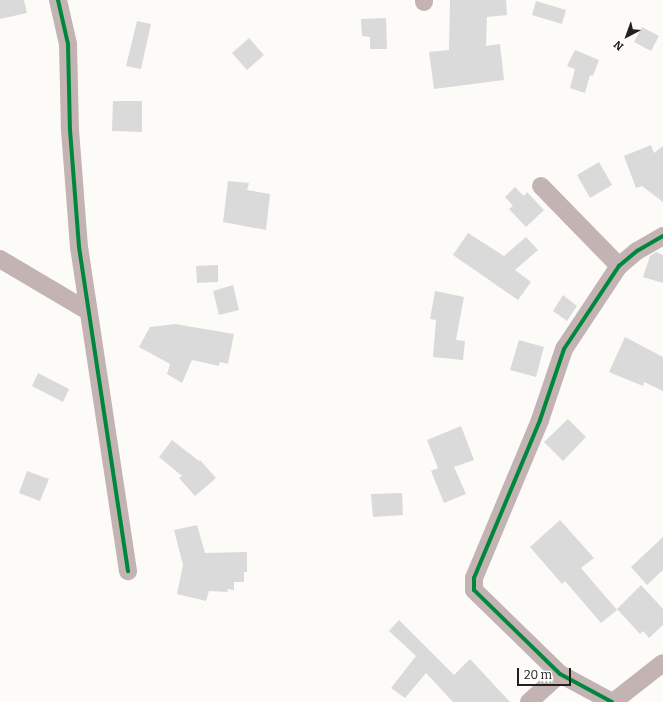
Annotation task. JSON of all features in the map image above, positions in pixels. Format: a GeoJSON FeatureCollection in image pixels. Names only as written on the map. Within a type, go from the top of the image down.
{"type":"FeatureCollection","features":[{"type":"Feature","properties":{"kind":"street"},"geometry":{"type":"LineString","coordinates":[[58,0],[68,44],[70,130],[78,247],[128,571]]}},
{"type":"Feature","properties":{"kind":"street"},"geometry":{"type":"LineString","coordinates":[[541,186],[618,266]]}},
{"type":"Feature","properties":{"kind":"street"},"geometry":{"type":"LineString","coordinates":[[663,236],[637,251],[618,266],[564,349],[540,420],[474,578],[474,590],[560,674],[613,702],[663,663]]}},
{"type":"Feature","properties":{"kind":"street"},"geometry":{"type":"LineString","coordinates":[[0,259],[88,311]]}},
{"type":"Feature","properties":{"kind":"street"},"geometry":{"type":"LineString","coordinates":[[529,702],[560,674]]}},
{"type":"Feature","properties":{"kind":"building"},"geometry":{"type":"Polygon","coordinates":[[[0,0],[24,0],[27,13],[0,19],[0,0]]]}},
{"type":"Feature","properties":{"kind":"building"},"geometry":{"type":"Polygon","coordinates":[[[450,0],[506,0],[507,15],[487,17],[486,46],[500,44],[504,80],[434,89],[429,52],[449,50],[450,0]]]}},
{"type":"Feature","properties":{"kind":"building"},"geometry":{"type":"Polygon","coordinates":[[[536,1],[566,10],[562,24],[532,15],[536,1]]]}},
{"type":"Feature","properties":{"kind":"building"},"geometry":{"type":"Polygon","coordinates":[[[386,18],[387,49],[370,49],[370,37],[362,36],[361,19],[386,18]]]}},
{"type":"Feature","properties":{"kind":"building"},"geometry":{"type":"Polygon","coordinates":[[[137,21],[151,24],[141,69],[126,66],[137,21]]]}},
{"type":"Feature","properties":{"kind":"building"},"geometry":{"type":"Polygon","coordinates":[[[642,27],[659,36],[651,51],[634,42],[642,27]]]}},
{"type":"Feature","properties":{"kind":"building"},"geometry":{"type":"Polygon","coordinates":[[[249,38],[264,55],[247,70],[232,53],[249,38]]]}},
{"type":"Feature","properties":{"kind":"building"},"geometry":{"type":"Polygon","coordinates":[[[575,50],[599,60],[593,76],[590,75],[585,93],[570,88],[575,69],[567,66],[575,50]]]}},
{"type":"Feature","properties":{"kind":"building"},"geometry":{"type":"Polygon","coordinates":[[[113,101],[142,101],[142,132],[112,131],[113,101]]]}},
{"type":"Feature","properties":{"kind":"building"},"geometry":{"type":"Polygon","coordinates":[[[651,145],[654,153],[663,146],[663,202],[642,186],[636,188],[624,156],[651,145]]]}},
{"type":"Feature","properties":{"kind":"building"},"geometry":{"type":"Polygon","coordinates":[[[599,162],[612,185],[590,198],[577,175],[599,162]]]}},
{"type":"Feature","properties":{"kind":"building"},"geometry":{"type":"Polygon","coordinates":[[[228,181],[249,183],[247,190],[270,194],[266,230],[223,222],[228,181]]]}},
{"type":"Feature","properties":{"kind":"building"},"geometry":{"type":"Polygon","coordinates":[[[515,187],[524,196],[527,192],[544,210],[526,227],[509,209],[513,206],[505,197],[515,187]]]}},
{"type":"Feature","properties":{"kind":"building"},"geometry":{"type":"Polygon","coordinates":[[[468,233],[504,256],[526,237],[538,250],[515,270],[531,282],[518,300],[453,255],[468,233]]]}},
{"type":"Feature","properties":{"kind":"building"},"geometry":{"type":"Polygon","coordinates":[[[656,252],[663,255],[663,283],[643,277],[650,256],[656,252]]]}},
{"type":"Feature","properties":{"kind":"building"},"geometry":{"type":"Polygon","coordinates":[[[218,265],[218,282],[197,283],[196,266],[218,265]]]}},
{"type":"Feature","properties":{"kind":"building"},"geometry":{"type":"Polygon","coordinates":[[[233,285],[239,310],[219,315],[213,291],[233,285]]]}},
{"type":"Feature","properties":{"kind":"building"},"geometry":{"type":"Polygon","coordinates":[[[435,291],[464,297],[456,340],[465,341],[463,360],[433,357],[436,320],[430,319],[435,291]]]}},
{"type":"Feature","properties":{"kind":"building"},"geometry":{"type":"Polygon","coordinates":[[[563,295],[577,306],[567,321],[553,311],[563,295]]]}},
{"type":"Feature","properties":{"kind":"building"},"geometry":{"type":"Polygon","coordinates":[[[175,324],[234,334],[228,364],[220,362],[219,366],[192,360],[182,383],[167,374],[170,364],[139,347],[150,327],[175,324]]]}},
{"type":"Feature","properties":{"kind":"building"},"geometry":{"type":"Polygon","coordinates":[[[625,337],[663,357],[663,391],[644,382],[643,386],[609,372],[625,337]]]}},
{"type":"Feature","properties":{"kind":"building"},"geometry":{"type":"Polygon","coordinates":[[[519,340],[544,347],[536,377],[510,370],[519,340]]]}},
{"type":"Feature","properties":{"kind":"building"},"geometry":{"type":"Polygon","coordinates":[[[38,373],[69,389],[63,402],[32,386],[38,373]]]}},
{"type":"Feature","properties":{"kind":"building"},"geometry":{"type":"Polygon","coordinates":[[[568,419],[586,437],[563,461],[544,442],[568,419]]]}},
{"type":"Feature","properties":{"kind":"building"},"geometry":{"type":"Polygon","coordinates":[[[461,426],[474,460],[454,467],[466,494],[444,503],[431,471],[438,468],[427,440],[461,426]]]}},
{"type":"Feature","properties":{"kind":"building"},"geometry":{"type":"Polygon","coordinates":[[[172,440],[199,461],[200,460],[216,478],[195,496],[179,478],[182,476],[159,457],[172,440]]]}},
{"type":"Feature","properties":{"kind":"building"},"geometry":{"type":"Polygon","coordinates":[[[27,471],[49,479],[40,501],[19,493],[27,471]]]}},
{"type":"Feature","properties":{"kind":"building"},"geometry":{"type":"Polygon","coordinates":[[[402,493],[403,515],[373,517],[371,494],[402,493]]]}},
{"type":"Feature","properties":{"kind":"building"},"geometry":{"type":"Polygon","coordinates":[[[560,520],[594,558],[581,568],[617,610],[601,623],[565,581],[562,584],[530,547],[560,520]]]}},
{"type":"Feature","properties":{"kind":"building"},"geometry":{"type":"Polygon","coordinates":[[[197,525],[205,553],[247,552],[247,572],[244,572],[244,582],[234,582],[234,590],[227,589],[228,592],[209,591],[206,601],[177,594],[183,565],[174,530],[197,525]]]}},
{"type":"Feature","properties":{"kind":"building"},"geometry":{"type":"Polygon","coordinates":[[[663,537],[663,570],[647,585],[631,567],[663,537]]]}},
{"type":"Feature","properties":{"kind":"building"},"geometry":{"type":"Polygon","coordinates":[[[641,585],[663,609],[663,625],[649,638],[643,631],[640,634],[617,609],[641,585]]]}},
{"type":"Feature","properties":{"kind":"building"},"geometry":{"type":"Polygon","coordinates":[[[399,620],[454,675],[470,659],[510,702],[453,702],[426,673],[405,698],[391,688],[416,656],[389,631],[399,620]]]}},
{"type":"Feature","properties":{"kind":"cycle path"},"geometry":{"type":"LineString","coordinates":[[58,0],[68,44],[70,130],[79,247],[128,571]]}},
{"type":"Feature","properties":{"kind":"cycle path"},"geometry":{"type":"LineString","coordinates":[[612,702],[560,674],[474,590],[474,578],[540,420],[564,349],[619,266],[637,251],[663,236]]}}]}
